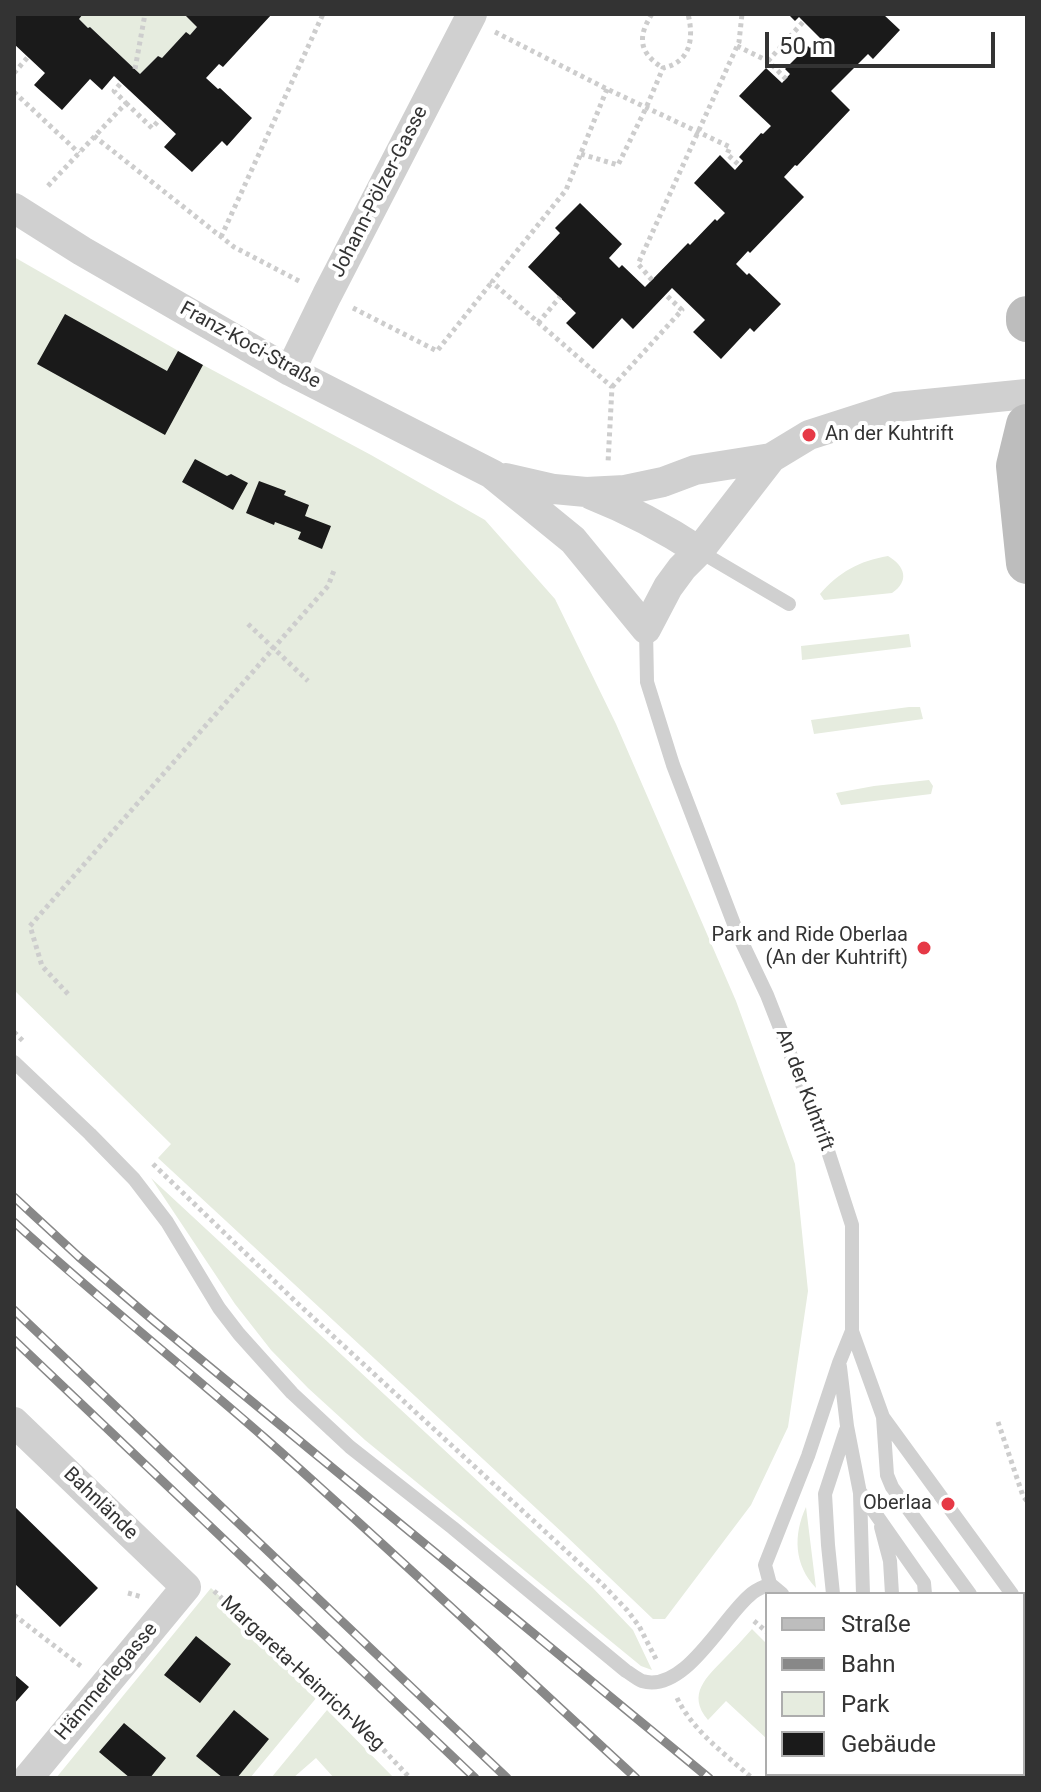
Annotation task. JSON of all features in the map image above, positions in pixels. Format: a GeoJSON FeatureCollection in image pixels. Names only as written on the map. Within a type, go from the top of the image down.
{"type":"FeatureCollection","features":[{"type":"Feature","properties":{"kind":"main road"},"geometry":{"type":"LineString","coordinates":[[1027,425],[1017,466],[1027,563]]}},
{"type":"Feature","properties":{"kind":"street","name":"Johann-Pölzer-Gasse"},"geometry":{"type":"LineString","coordinates":[[290,371],[327,295],[480,21]]}},
{"type":"Feature","properties":{"kind":"street","name":"Franz-Koci-Straße"},"geometry":{"type":"LineString","coordinates":[[14,208],[82,251],[290,371],[492,474],[573,540],[646,629],[668,587],[771,458],[809,435],[896,407],[1027,394]]}},
{"type":"Feature","properties":{"kind":"street","name":"Franz-Koci-Straße"},"geometry":{"type":"LineString","coordinates":[[492,474],[554,489],[586,492],[625,490],[663,482],[695,470],[771,458]]}},
{"type":"Feature","properties":{"kind":"street","name":"Franz-Koci-Straße"},"geometry":{"type":"LineString","coordinates":[[586,492],[668,530],[699,551]]}},
{"type":"Feature","properties":{"kind":"street","name":"Bahnlände"},"geometry":{"type":"LineString","coordinates":[[14,1422],[186,1587]]}},
{"type":"Feature","properties":{"kind":"street","name":"Hämmerlegasse"},"geometry":{"type":"LineString","coordinates":[[28,1778],[186,1587]]}},
{"type":"Feature","properties":{"kind":"lane"},"geometry":{"type":"LineString","coordinates":[[699,551],[789,604]]}},
{"type":"Feature","properties":{"kind":"lane","name":"An der Kuhtrift"},"geometry":{"type":"LineString","coordinates":[[646,629],[647,682],[673,765],[737,932],[767,995],[827,1148],[852,1225],[852,1331],[883,1417],[1011,1592]]}},
{"type":"Feature","properties":{"kind":"lane"},"geometry":{"type":"LineString","coordinates":[[14,1062],[134,1179],[161,1214],[219,1308],[292,1393],[350,1447],[626,1671],[641,1681],[658,1683],[668,1680],[689,1665],[750,1594],[776,1589]]}},
{"type":"Feature","properties":{"kind":"lane","name":"An der Kuhtrift"},"geometry":{"type":"LineString","coordinates":[[776,1589],[765,1565],[852,1331]]}},
{"type":"Feature","properties":{"kind":"lane"},"geometry":{"type":"LineString","coordinates":[[839,1363],[860,1493],[863,1592]]}},
{"type":"Feature","properties":{"kind":"lane"},"geometry":{"type":"LineString","coordinates":[[883,1417],[887,1475],[892,1487],[969,1592]]}},
{"type":"Feature","properties":{"kind":"lane"},"geometry":{"type":"LineString","coordinates":[[833,1592],[825,1494],[847,1426]]}},
{"type":"Feature","properties":{"kind":"lane"},"geometry":{"type":"LineString","coordinates":[[860,1493],[924,1583],[925,1592]]}},
{"type":"Feature","properties":{"kind":"lane"},"geometry":{"type":"LineString","coordinates":[[879,1519],[890,1561],[892,1592]]}},
{"type":"Feature","properties":{"kind":"path"},"geometry":{"type":"LineString","coordinates":[[135,69],[145,14]]}},
{"type":"Feature","properties":{"kind":"path"},"geometry":{"type":"LineString","coordinates":[[221,237],[323,14]]}},
{"type":"Feature","properties":{"kind":"path"},"geometry":{"type":"LineString","coordinates":[[652,14],[642,39],[645,53],[663,68]]}},
{"type":"Feature","properties":{"kind":"path"},"geometry":{"type":"LineString","coordinates":[[581,154],[618,165],[663,68],[684,58],[691,27],[688,14]]}},
{"type":"Feature","properties":{"kind":"path"},"geometry":{"type":"LineString","coordinates":[[652,280],[638,264],[737,46],[742,14]]}},
{"type":"Feature","properties":{"kind":"path"},"geometry":{"type":"LineString","coordinates":[[480,21],[607,89],[730,147],[727,154],[739,165]]}},
{"type":"Feature","properties":{"kind":"path"},"geometry":{"type":"LineString","coordinates":[[768,61],[803,22]]}},
{"type":"Feature","properties":{"kind":"path"},"geometry":{"type":"LineString","coordinates":[[737,46],[768,61],[786,79]]}},
{"type":"Feature","properties":{"kind":"path"},"geometry":{"type":"LineString","coordinates":[[14,73],[28,57]]}},
{"type":"Feature","properties":{"kind":"path"},"geometry":{"type":"LineString","coordinates":[[121,83],[114,91],[152,128],[160,119]]}},
{"type":"Feature","properties":{"kind":"path"},"geometry":{"type":"LineString","coordinates":[[94,136],[234,247],[437,351],[566,190],[607,89]]}},
{"type":"Feature","properties":{"kind":"path"},"geometry":{"type":"LineString","coordinates":[[14,92],[79,153]]}},
{"type":"Feature","properties":{"kind":"path"},"geometry":{"type":"LineString","coordinates":[[48,186],[126,103]]}},
{"type":"Feature","properties":{"kind":"path"},"geometry":{"type":"LineString","coordinates":[[492,282],[612,387]]}},
{"type":"Feature","properties":{"kind":"path"},"geometry":{"type":"LineString","coordinates":[[666,295],[682,310]]}},
{"type":"Feature","properties":{"kind":"path"},"geometry":{"type":"LineString","coordinates":[[538,323],[560,297]]}},
{"type":"Feature","properties":{"kind":"path"},"geometry":{"type":"LineString","coordinates":[[608,464],[612,387],[689,304]]}},
{"type":"Feature","properties":{"kind":"path"},"geometry":{"type":"LineString","coordinates":[[68,994],[42,966],[30,926],[328,586],[335,568]]}},
{"type":"Feature","properties":{"kind":"path"},"geometry":{"type":"LineString","coordinates":[[248,624],[308,681]]}},
{"type":"Feature","properties":{"kind":"path"},"geometry":{"type":"LineString","coordinates":[[14,1032],[34,1052]]}},
{"type":"Feature","properties":{"kind":"path"},"geometry":{"type":"LineString","coordinates":[[147,1158],[295,1301],[627,1610],[639,1626],[680,1705],[696,1727],[752,1778]]}},
{"type":"Feature","properties":{"kind":"path"},"geometry":{"type":"LineString","coordinates":[[998,1422],[1027,1501]]}},
{"type":"Feature","properties":{"kind":"path","name":"Margareta-Heinrich-Weg"},"geometry":{"type":"LineString","coordinates":[[186,1587],[211,1588],[365,1730],[410,1778]]}},
{"type":"Feature","properties":{"kind":"path"},"geometry":{"type":"LineString","coordinates":[[14,1615],[105,1684]]}},
{"type":"Feature","properties":{"kind":"green space"},"geometry":{"type":"Polygon","coordinates":[[[83,14],[184,14],[197,27],[190,35],[186,33],[162,58],[158,56],[140,74],[79,19],[83,14]]]}},
{"type":"Feature","properties":{"kind":"green space"},"geometry":{"type":"Polygon","coordinates":[[[14,257],[485,520],[555,599],[616,724],[736,1001],[795,1164],[808,1291],[788,1427],[751,1505],[665,1619],[653,1619],[158,1158],[171,1144],[14,990],[14,257]]]}},
{"type":"Feature","properties":{"kind":"green space"},"geometry":{"type":"Polygon","coordinates":[[[888,556],[898,564],[903,574],[901,584],[892,593],[824,600],[820,594],[850,569],[888,556]]]}},
{"type":"Feature","properties":{"kind":"green space"},"geometry":{"type":"Polygon","coordinates":[[[909,634],[911,647],[802,660],[801,646],[909,634]]]}},
{"type":"Feature","properties":{"kind":"green space"},"geometry":{"type":"Polygon","coordinates":[[[920,707],[923,719],[814,734],[811,720],[920,707]]]}},
{"type":"Feature","properties":{"kind":"green space"},"geometry":{"type":"Polygon","coordinates":[[[929,780],[933,786],[931,794],[841,805],[836,793],[874,786],[929,780]]]}},
{"type":"Feature","properties":{"kind":"green space"},"geometry":{"type":"Polygon","coordinates":[[[151,1178],[592,1587],[633,1630],[652,1670],[641,1666],[365,1440],[308,1388],[271,1350],[235,1304],[151,1178]]]}},
{"type":"Feature","properties":{"kind":"green space"},"geometry":{"type":"Polygon","coordinates":[[[806,1507],[816,1588],[803,1570],[798,1549],[799,1528],[806,1507]]]}},
{"type":"Feature","properties":{"kind":"green space"},"geometry":{"type":"Polygon","coordinates":[[[211,1588],[322,1691],[250,1778],[56,1778],[211,1588]]]}},
{"type":"Feature","properties":{"kind":"green space"},"geometry":{"type":"Polygon","coordinates":[[[752,1629],[765,1642],[765,1737],[726,1701],[708,1720],[699,1702],[706,1679],[752,1629]]]}},
{"type":"Feature","properties":{"kind":"green space"},"geometry":{"type":"Polygon","coordinates":[[[327,1710],[394,1778],[334,1778],[316,1758],[293,1778],[271,1778],[327,1710]]]}},
{"type":"Feature","properties":{"kind":"building"},"geometry":{"type":"Polygon","coordinates":[[[14,14],[83,14],[79,19],[140,74],[158,56],[162,58],[186,32],[190,35],[197,27],[184,14],[272,14],[223,67],[219,64],[206,78],[252,118],[227,146],[222,141],[192,172],[164,147],[176,134],[114,76],[102,90],[90,79],[62,110],[34,85],[45,73],[14,44],[14,14]]]}},
{"type":"Feature","properties":{"kind":"building"},"geometry":{"type":"Polygon","coordinates":[[[788,14],[883,14],[900,30],[873,59],[868,54],[831,91],[850,110],[784,177],[804,197],[736,264],[781,304],[754,332],[750,328],[721,359],[693,332],[705,320],[672,288],[633,329],[622,318],[593,349],[566,323],[576,313],[528,267],[560,233],[555,228],[580,203],[622,244],[609,258],[619,268],[622,265],[645,287],[688,243],[690,245],[715,219],[717,221],[725,213],[694,183],[720,155],[735,170],[743,161],[739,157],[771,126],[739,96],[766,68],[782,83],[790,74],[785,69],[820,38],[799,17],[795,21],[788,14]]]}},
{"type":"Feature","properties":{"kind":"building"},"geometry":{"type":"Polygon","coordinates":[[[65,314],[167,371],[178,351],[203,365],[165,435],[37,364],[65,314]]]}},
{"type":"Feature","properties":{"kind":"building"},"geometry":{"type":"Polygon","coordinates":[[[195,459],[248,483],[233,510],[182,482],[195,459]]]}},
{"type":"Feature","properties":{"kind":"building"},"geometry":{"type":"Polygon","coordinates":[[[259,481],[286,491],[284,495],[309,505],[305,516],[331,526],[322,549],[298,539],[301,532],[246,513],[259,481]]]}},
{"type":"Feature","properties":{"kind":"building"},"geometry":{"type":"Polygon","coordinates":[[[14,1506],[98,1588],[60,1627],[14,1583],[14,1506]]]}},
{"type":"Feature","properties":{"kind":"building"},"geometry":{"type":"Polygon","coordinates":[[[196,1636],[231,1664],[200,1703],[164,1675],[196,1636]]]}},
{"type":"Feature","properties":{"kind":"building"},"geometry":{"type":"Polygon","coordinates":[[[14,1674],[29,1687],[14,1704],[14,1674]]]}},
{"type":"Feature","properties":{"kind":"building"},"geometry":{"type":"Polygon","coordinates":[[[234,1710],[269,1739],[237,1778],[223,1778],[196,1756],[234,1710]]]}},
{"type":"Feature","properties":{"kind":"building"},"geometry":{"type":"Polygon","coordinates":[[[124,1723],[166,1758],[150,1778],[130,1778],[99,1752],[124,1723]]]}},
{"type":"Feature","properties":{"kind":"railway"},"geometry":{"type":"LineString","coordinates":[[14,1197],[154,1321],[709,1778]]}},
{"type":"Feature","properties":{"kind":"railway"},"geometry":{"type":"LineString","coordinates":[[14,1222],[266,1439],[636,1778]]}},
{"type":"Feature","properties":{"kind":"railway"},"geometry":{"type":"LineString","coordinates":[[14,1310],[507,1778]]}},
{"type":"Feature","properties":{"kind":"railway"},"geometry":{"type":"LineString","coordinates":[[14,1340],[475,1778]]}},
{"type":"Feature","properties":{"kind":"place","name":"An der Kuhtrift"},"geometry":{"type":"Point","coordinates":[809,435]}},
{"type":"Feature","properties":{"kind":"place","name":"Park and Ride Oberlaa (An der Kuhtrift)"},"geometry":{"type":"Point","coordinates":[924,948]}},
{"type":"Feature","properties":{"kind":"place","name":"Oberlaa"},"geometry":{"type":"Point","coordinates":[948,1504]}}]}
